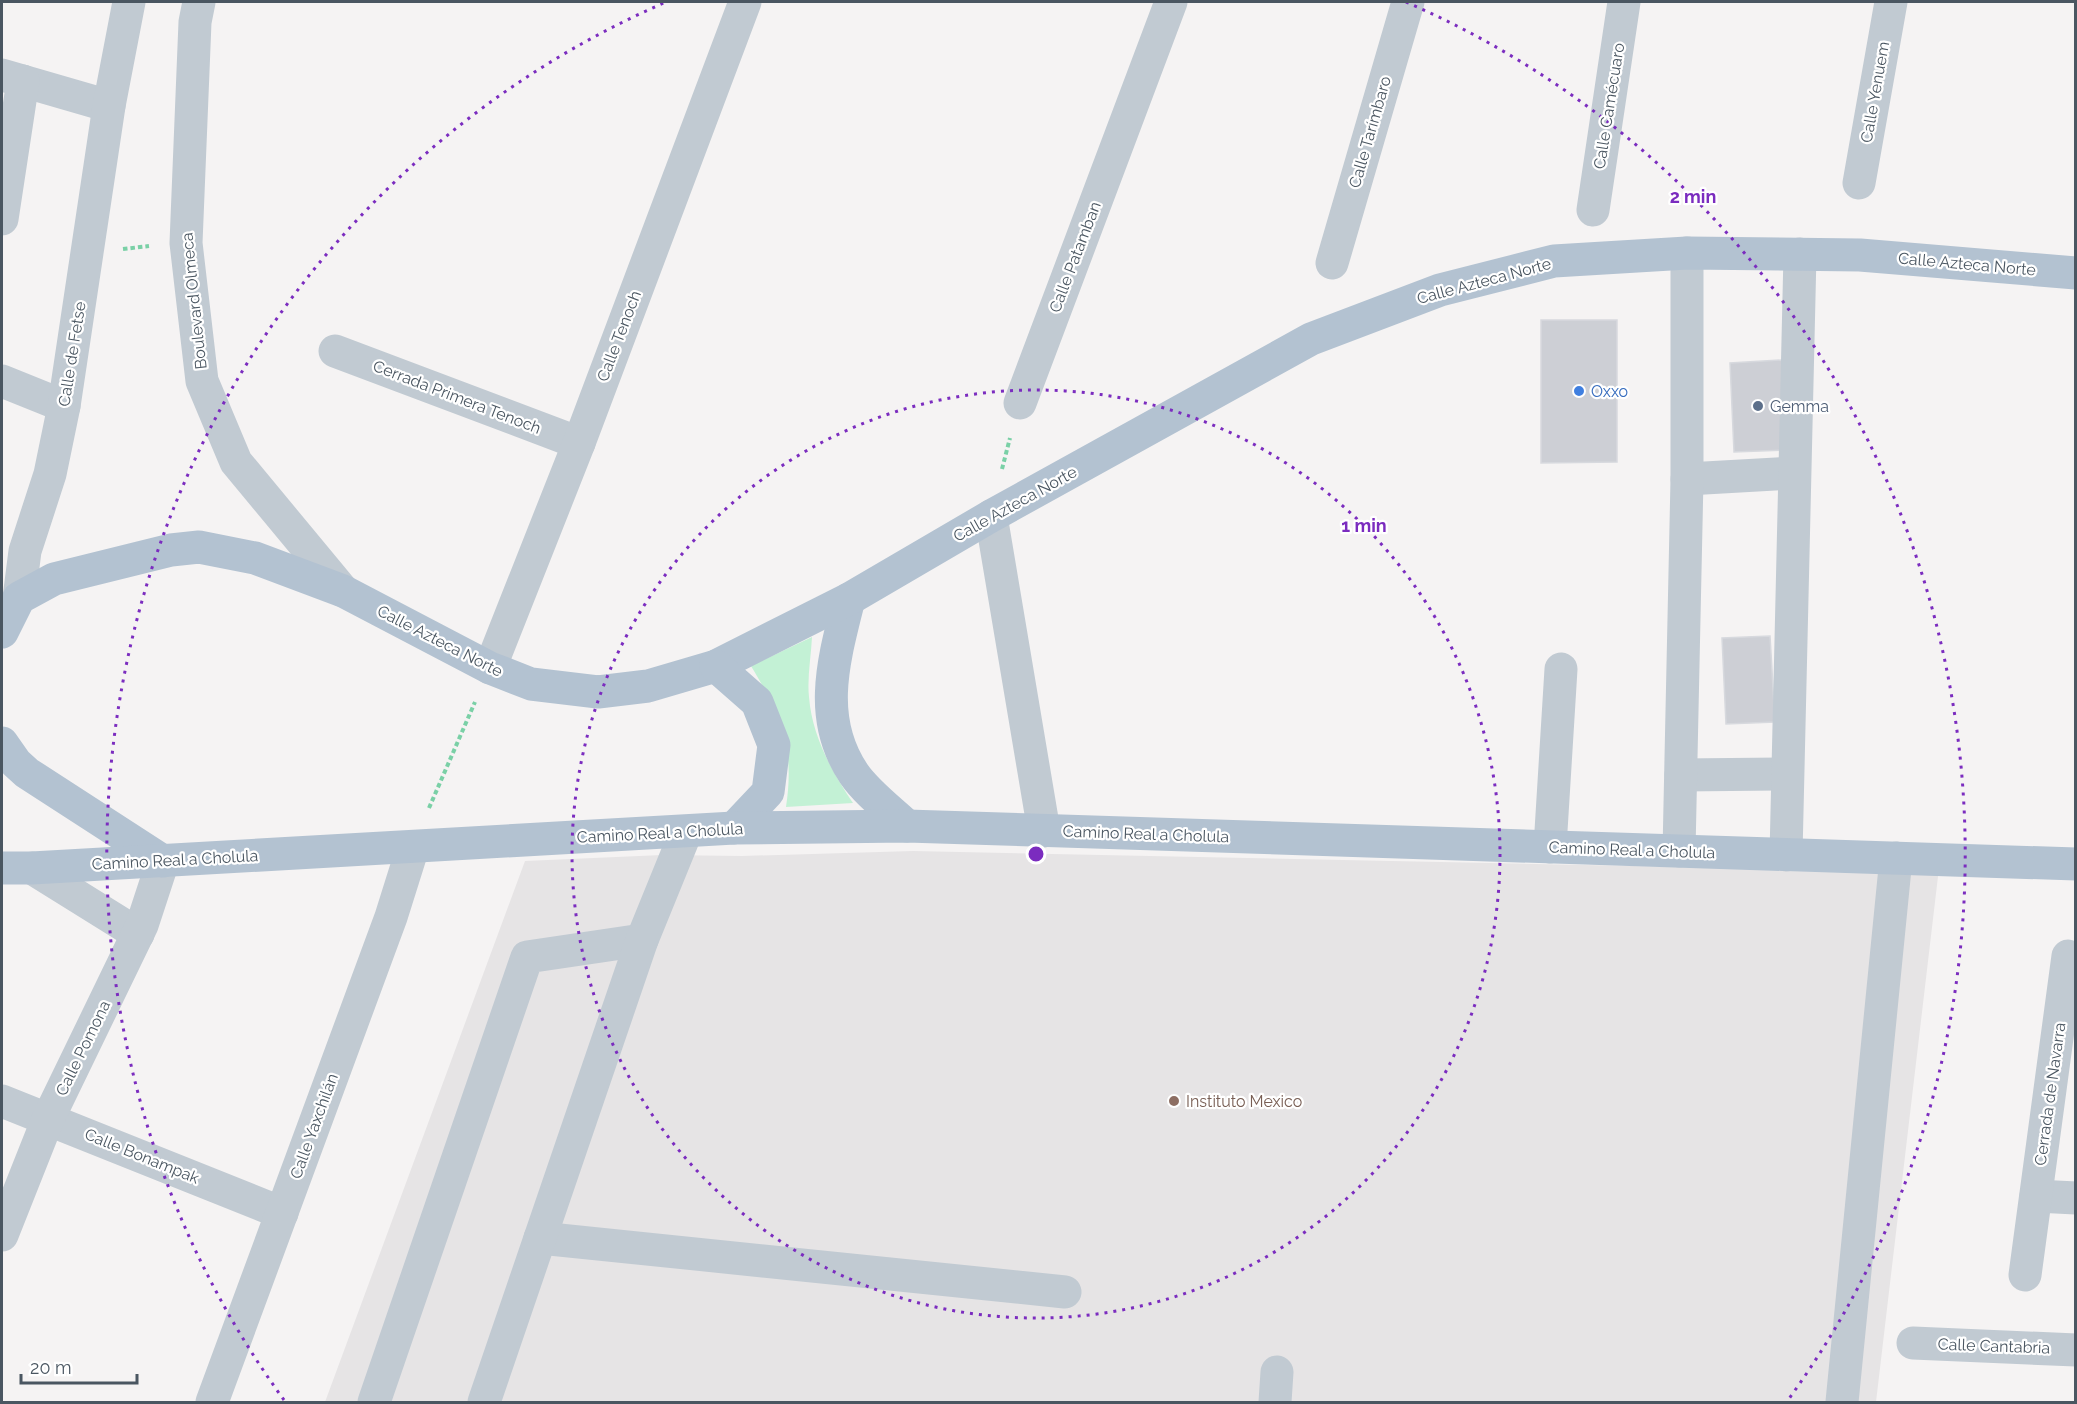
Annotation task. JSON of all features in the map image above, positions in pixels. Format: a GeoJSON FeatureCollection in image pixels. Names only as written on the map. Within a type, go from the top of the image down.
{"type":"FeatureCollection","features":[{"type":"Feature","properties":{"kind":"main road","name":"Calle Azteca Norte"},"geometry":{"type":"LineString","coordinates":[[19,598],[54,579],[171,550],[199,548],[255,558],[343,591],[490,668],[531,684],[598,692],[648,686],[716,666],[849,599],[991,516],[1311,339],[1429,294],[1554,261],[1688,253],[1860,255],[2076,273]]}},
{"type":"Feature","properties":{"kind":"main road"},"geometry":{"type":"LineString","coordinates":[[2,632],[19,598]]}},
{"type":"Feature","properties":{"kind":"main road"},"geometry":{"type":"LineString","coordinates":[[849,599],[834,659],[830,691],[836,735],[854,774],[907,826]]}},
{"type":"Feature","properties":{"kind":"main road"},"geometry":{"type":"LineString","coordinates":[[716,666],[757,702],[774,745],[768,792],[734,828]]}},
{"type":"Feature","properties":{"kind":"main road"},"geometry":{"type":"LineString","coordinates":[[2,743],[16,763],[27,773],[163,861]]}},
{"type":"Feature","properties":{"kind":"main road","name":"Camino Real a Cholula"},"geometry":{"type":"LineString","coordinates":[[17,868],[734,828],[907,826],[2076,864]]}},
{"type":"Feature","properties":{"kind":"street","name":"Calle de Fetse"},"geometry":{"type":"LineString","coordinates":[[19,598],[25,551],[50,474],[64,406],[109,106],[129,2]]}},
{"type":"Feature","properties":{"kind":"street","name":"Boulevard Olmeca"},"geometry":{"type":"LineString","coordinates":[[199,2],[195,22],[186,243],[202,381],[236,462],[343,591]]}},
{"type":"Feature","properties":{"kind":"street","name":"Calle Tenoch"},"geometry":{"type":"LineString","coordinates":[[490,668],[579,443],[745,2]]}},
{"type":"Feature","properties":{"kind":"street","name":"Calle Patamban"},"geometry":{"type":"LineString","coordinates":[[1020,403],[1171,2]]}},
{"type":"Feature","properties":{"kind":"street","name":"Calle Tarímbaro"},"geometry":{"type":"LineString","coordinates":[[1332,263],[1408,2]]}},
{"type":"Feature","properties":{"kind":"street","name":"Calle Camécuaro"},"geometry":{"type":"LineString","coordinates":[[1593,210],[1624,2]]}},
{"type":"Feature","properties":{"kind":"street","name":"Calle Yenuem"},"geometry":{"type":"LineString","coordinates":[[1859,183],[1891,2]]}},
{"type":"Feature","properties":{"kind":"street"},"geometry":{"type":"LineString","coordinates":[[2,219],[12,78],[109,106]]}},
{"type":"Feature","properties":{"kind":"street"},"geometry":{"type":"LineString","coordinates":[[1679,851],[1687,479],[1688,253]]}},
{"type":"Feature","properties":{"kind":"street"},"geometry":{"type":"LineString","coordinates":[[1786,855],[1793,472],[1800,254]]}},
{"type":"Feature","properties":{"kind":"street","name":"Cerrada Primera Tenoch"},"geometry":{"type":"LineString","coordinates":[[335,351],[579,443]]}},
{"type":"Feature","properties":{"kind":"street"},"geometry":{"type":"LineString","coordinates":[[2,381],[64,406]]}},
{"type":"Feature","properties":{"kind":"street"},"geometry":{"type":"LineString","coordinates":[[1687,479],[1793,472]]}},
{"type":"Feature","properties":{"kind":"street"},"geometry":{"type":"LineString","coordinates":[[991,516],[1044,831]]}},
{"type":"Feature","properties":{"kind":"street"},"geometry":{"type":"LineString","coordinates":[[1550,847],[1561,669]]}},
{"type":"Feature","properties":{"kind":"street"},"geometry":{"type":"LineString","coordinates":[[1681,776],[1787,774]]}},
{"type":"Feature","properties":{"kind":"street"},"geometry":{"type":"LineString","coordinates":[[484,1402],[642,940],[686,831]]}},
{"type":"Feature","properties":{"kind":"street","name":"Calle Yaxchilán"},"geometry":{"type":"LineString","coordinates":[[212,1402],[392,917],[412,847]]}},
{"type":"Feature","properties":{"kind":"street"},"geometry":{"type":"LineString","coordinates":[[1842,1402],[1896,858]]}},
{"type":"Feature","properties":{"kind":"street","name":"Calle Pomona"},"geometry":{"type":"LineString","coordinates":[[2,1235],[48,1119],[138,934],[163,861]]}},
{"type":"Feature","properties":{"kind":"street"},"geometry":{"type":"LineString","coordinates":[[17,868],[138,934]]}},
{"type":"Feature","properties":{"kind":"street"},"geometry":{"type":"LineString","coordinates":[[375,1402],[527,957],[642,940]]}},
{"type":"Feature","properties":{"kind":"street","name":"Cerrada de Navarra"},"geometry":{"type":"LineString","coordinates":[[2025,1275],[2036,1196],[2067,1036],[2068,956]]}},
{"type":"Feature","properties":{"kind":"street","name":"Calle Bonampak"},"geometry":{"type":"LineString","coordinates":[[2,1101],[282,1213]]}},
{"type":"Feature","properties":{"kind":"street"},"geometry":{"type":"LineString","coordinates":[[2036,1196],[2076,1198]]}},
{"type":"Feature","properties":{"kind":"street"},"geometry":{"type":"LineString","coordinates":[[540,1238],[1065,1292]]}},
{"type":"Feature","properties":{"kind":"street","name":"Calle Cantabria"},"geometry":{"type":"LineString","coordinates":[[1913,1343],[2076,1350]]}},
{"type":"Feature","properties":{"kind":"path"},"geometry":{"type":"LineString","coordinates":[[87,253],[186,243]]}},
{"type":"Feature","properties":{"kind":"path"},"geometry":{"type":"LineString","coordinates":[[991,516],[1020,403]]}},
{"type":"Feature","properties":{"kind":"path"},"geometry":{"type":"LineString","coordinates":[[412,847],[490,668]]}},
{"type":"Feature","properties":{"kind":"shaded area","name":"Instituto Mexico"},"geometry":{"type":"Polygon","coordinates":[[[913,851],[1681,867],[1939,868],[1876,1402],[325,1402],[525,861],[662,855],[742,856],[913,851]]]}},
{"type":"Feature","properties":{"kind":"green space"},"geometry":{"type":"Polygon","coordinates":[[[812,637],[809,690],[814,726],[824,753],[853,803],[786,807],[789,767],[783,733],[778,717],[751,666],[812,637]]]}},
{"type":"Feature","properties":{"kind":"building","name":"Oxxo"},"geometry":{"type":"Polygon","coordinates":[[[1541,320],[1617,320],[1617,462],[1541,463],[1541,320]]]}},
{"type":"Feature","properties":{"kind":"building","name":"Gemma"},"geometry":{"type":"Polygon","coordinates":[[[1782,360],[1786,450],[1734,452],[1730,363],[1782,360]]]}},
{"type":"Feature","properties":{"kind":"building"},"geometry":{"type":"Polygon","coordinates":[[[1770,636],[1775,722],[1726,724],[1722,638],[1770,636]]]}},
{"type":"Feature","properties":{"kind":"place","name":"Oxxo"},"geometry":{"type":"Point","coordinates":[1579,391]}},
{"type":"Feature","properties":{"kind":"place","name":"Gemma"},"geometry":{"type":"Point","coordinates":[1758,406]}},
{"type":"Feature","properties":{"kind":"place","name":"Instituto Mexico"},"geometry":{"type":"Point","coordinates":[1174,1101]}}]}
